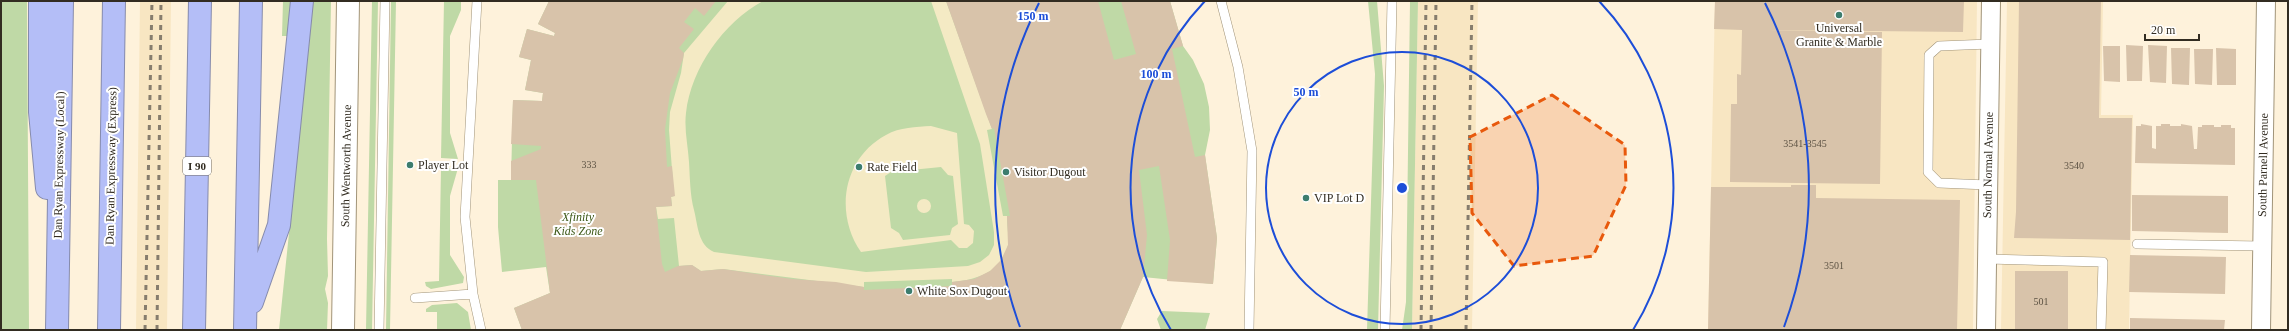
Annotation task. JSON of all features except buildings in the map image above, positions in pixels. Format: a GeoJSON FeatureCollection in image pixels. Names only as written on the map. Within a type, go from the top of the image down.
{"type":"FeatureCollection","features":[{"type":"Feature","properties":{"kind":"highway"},"geometry":{"type":"LineString","coordinates":[[40,1],[40,112],[57,306]]}},
{"type":"Feature","properties":{"kind":"highway","name":"Dan Ryan Expressway (Local)"},"geometry":{"type":"LineString","coordinates":[[57,330],[62,1]]}},
{"type":"Feature","properties":{"kind":"highway","name":"Dan Ryan Expressway (Express)"},"geometry":{"type":"LineString","coordinates":[[108,330],[114,1]]}},
{"type":"Feature","properties":{"kind":"highway","name":"I 90"},"geometry":{"type":"LineString","coordinates":[[194,330],[200,1]]}},
{"type":"Feature","properties":{"kind":"highway"},"geometry":{"type":"LineString","coordinates":[[245,325],[251,1]]}},
{"type":"Feature","properties":{"kind":"highway"},"geometry":{"type":"LineString","coordinates":[[245,325],[279,225],[302,1]]}},
{"type":"Feature","properties":{"kind":"main road","name":"South Wentworth Avenue"},"geometry":{"type":"LineString","coordinates":[[343,330],[348,1]]}},
{"type":"Feature","properties":{"kind":"street","name":"South Normal Avenue"},"geometry":{"type":"LineString","coordinates":[[1986,330],[1991,1]]}},
{"type":"Feature","properties":{"kind":"street","name":"South Parnell Avenue"},"geometry":{"type":"LineString","coordinates":[[2261,330],[2266,1]]}},
{"type":"Feature","properties":{"kind":"lane"},"geometry":{"type":"LineString","coordinates":[[379,330],[385,1]]}},
{"type":"Feature","properties":{"kind":"lane"},"geometry":{"type":"LineString","coordinates":[[477,1],[465,217],[473,294],[481,330]]}},
{"type":"Feature","properties":{"kind":"lane"},"geometry":{"type":"LineString","coordinates":[[1221,1],[1238,67],[1247,111],[1252,151],[1249,330]]}},
{"type":"Feature","properties":{"kind":"lane"},"geometry":{"type":"LineString","coordinates":[[1385,330],[1392,1]]}},
{"type":"Feature","properties":{"kind":"lane"},"geometry":{"type":"LineString","coordinates":[[1988,185],[1939,183],[1928,172],[1929,55],[1939,46],[1990,44]]}},
{"type":"Feature","properties":{"kind":"lane"},"geometry":{"type":"LineString","coordinates":[[2137,244],[2262,246]]}},
{"type":"Feature","properties":{"kind":"lane"},"geometry":{"type":"LineString","coordinates":[[1987,259],[2103,262],[2101,330]]}},
{"type":"Feature","properties":{"kind":"lane"},"geometry":{"type":"LineString","coordinates":[[416,298],[473,294]]}},
{"type":"Feature","properties":{"kind":"highlighted area"},"geometry":{"type":"Polygon","coordinates":[[[1552,95],[1625,145],[1626,185],[1593,256],[1514,266],[1472,213],[1470,137],[1552,95]]]}},
{"type":"Feature","properties":{"kind":"shaded area"},"geometry":{"type":"Polygon","coordinates":[[[140,1],[171,1],[167,330],[136,330],[140,1]]]}},
{"type":"Feature","properties":{"kind":"shaded area"},"geometry":{"type":"Polygon","coordinates":[[[1418,1],[1478,1],[1472,330],[1412,330],[1418,1]]]}},
{"type":"Feature","properties":{"kind":"shaded area"},"geometry":{"type":"Polygon","coordinates":[[[1715,1],[1977,1],[1973,330],[1708,330],[1715,1]]]}},
{"type":"Feature","properties":{"kind":"shaded area"},"geometry":{"type":"Polygon","coordinates":[[[2007,1],[2103,1],[2101,115],[2133,115],[2129,330],[2001,330],[2007,1]]]}},
{"type":"Feature","properties":{"kind":"green space"},"geometry":{"type":"Polygon","coordinates":[[[1,1],[27,1],[29,330],[1,330],[1,1]]]}},
{"type":"Feature","properties":{"kind":"green space"},"geometry":{"type":"Polygon","coordinates":[[[283,1],[292,1],[289,36],[282,36],[283,1]]]}},
{"type":"Feature","properties":{"kind":"green space"},"geometry":{"type":"Polygon","coordinates":[[[313,1],[331,1],[327,239],[328,276],[325,289],[328,303],[327,330],[279,330],[313,1]]]}},
{"type":"Feature","properties":{"kind":"green space"},"geometry":{"type":"Polygon","coordinates":[[[372,1],[378,1],[372,330],[366,330],[372,1]]]}},
{"type":"Feature","properties":{"kind":"green space"},"geometry":{"type":"Polygon","coordinates":[[[391,1],[396,1],[390,330],[386,330],[391,1]]]}},
{"type":"Feature","properties":{"kind":"green space"},"geometry":{"type":"Polygon","coordinates":[[[444,1],[461,1],[461,10],[450,36],[450,133],[458,159],[441,158],[444,1]]]}},
{"type":"Feature","properties":{"kind":"green space","name":"Rate Field"},"geometry":{"type":"Polygon","coordinates":[[[549,1],[1170,1],[1183,46],[1193,60],[1204,84],[1209,107],[1210,130],[1205,155],[1217,238],[1213,284],[1143,277],[1120,330],[522,330],[514,308],[550,293],[546,267],[502,272],[498,227],[498,180],[511,180],[513,100],[542,101],[543,93],[525,90],[531,60],[519,57],[527,29],[554,36],[555,33],[538,24],[549,1]]]}},
{"type":"Feature","properties":{"kind":"green space"},"geometry":{"type":"Polygon","coordinates":[[[1368,1],[1377,1],[1384,86],[1378,330],[1367,330],[1375,74],[1368,1]]]}},
{"type":"Feature","properties":{"kind":"green space"},"geometry":{"type":"Polygon","coordinates":[[[1410,1],[1418,1],[1412,330],[1402,330],[1406,302],[1410,1]]]}},
{"type":"Feature","properties":{"kind":"green space"},"geometry":{"type":"Polygon","coordinates":[[[441,168],[458,168],[450,196],[450,255],[464,277],[463,283],[431,289],[426,286],[425,282],[439,281],[441,168]]]}},
{"type":"Feature","properties":{"kind":"green space"},"geometry":{"type":"Polygon","coordinates":[[[457,303],[468,312],[471,330],[437,330],[437,312],[426,312],[426,309],[432,305],[457,303]]]}},
{"type":"Feature","properties":{"kind":"green space"},"geometry":{"type":"Polygon","coordinates":[[[1162,311],[1210,313],[1205,330],[1161,330],[1157,319],[1162,311]]]}},
{"type":"Feature","properties":{"kind":"sand"},"geometry":{"type":"Polygon","coordinates":[[[728,1],[763,1],[735,21],[712,48],[702,63],[689,96],[685,125],[689,156],[690,186],[698,228],[702,240],[709,249],[714,252],[866,272],[968,266],[980,262],[989,255],[994,245],[994,232],[980,144],[931,1],[946,1],[992,129],[987,130],[1003,216],[1007,216],[1008,245],[1001,262],[987,273],[979,277],[961,281],[952,282],[952,279],[864,282],[864,287],[723,269],[701,271],[692,265],[679,266],[674,218],[658,219],[656,207],[672,206],[671,197],[674,196],[669,130],[670,112],[681,73],[684,53],[728,1]]]}},
{"type":"Feature","properties":{"kind":"sand"},"geometry":{"type":"Polygon","coordinates":[[[931,126],[957,133],[964,224],[969,225],[974,231],[973,243],[967,248],[959,248],[951,240],[861,252],[853,237],[847,220],[847,188],[852,172],[860,158],[871,145],[891,132],[914,127],[931,126]],[[941,167],[891,172],[885,176],[891,228],[899,233],[903,240],[950,235],[952,228],[958,224],[953,176],[948,175],[941,167]]]}},
{"type":"Feature","properties":{"kind":"sand"},"geometry":{"type":"Polygon","coordinates":[[[921,199],[927,199],[931,203],[931,209],[927,213],[921,213],[917,209],[917,203],[921,199]]]}},
{"type":"Feature","properties":{"kind":"railway"},"geometry":{"type":"LineString","coordinates":[[145,330],[152,1]]}},
{"type":"Feature","properties":{"kind":"railway"},"geometry":{"type":"LineString","coordinates":[[157,330],[161,1]]}},
{"type":"Feature","properties":{"kind":"railway"},"geometry":{"type":"LineString","coordinates":[[1421,330],[1426,1]]}},
{"type":"Feature","properties":{"kind":"railway"},"geometry":{"type":"LineString","coordinates":[[1431,330],[1436,1]]}},
{"type":"Feature","properties":{"kind":"railway"},"geometry":{"type":"LineString","coordinates":[[1466,330],[1472,1]]}},
{"type":"Feature","properties":{"kind":"place","name":"Universal Granite & Marble"},"geometry":{"type":"Point","coordinates":[1839,15]}},
{"type":"Feature","properties":{"kind":"place","name":"Player Lot"},"geometry":{"type":"Point","coordinates":[410,165]}},
{"type":"Feature","properties":{"kind":"place","name":"Rate Field"},"geometry":{"type":"Point","coordinates":[859,167]}},
{"type":"Feature","properties":{"kind":"place","name":"Visitor Dugout"},"geometry":{"type":"Point","coordinates":[1006,172]}},
{"type":"Feature","properties":{"kind":"place","name":"VIP Lot D"},"geometry":{"type":"Point","coordinates":[1306,198]}},
{"type":"Feature","properties":{"kind":"place","name":"White Sox Dugout"},"geometry":{"type":"Point","coordinates":[909,291]}},
{"type":"Feature","properties":{"kind":"park label","name":"Xfinity Kids Zone"},"geometry":{"type":"Point","coordinates":[578,224]}}]}
